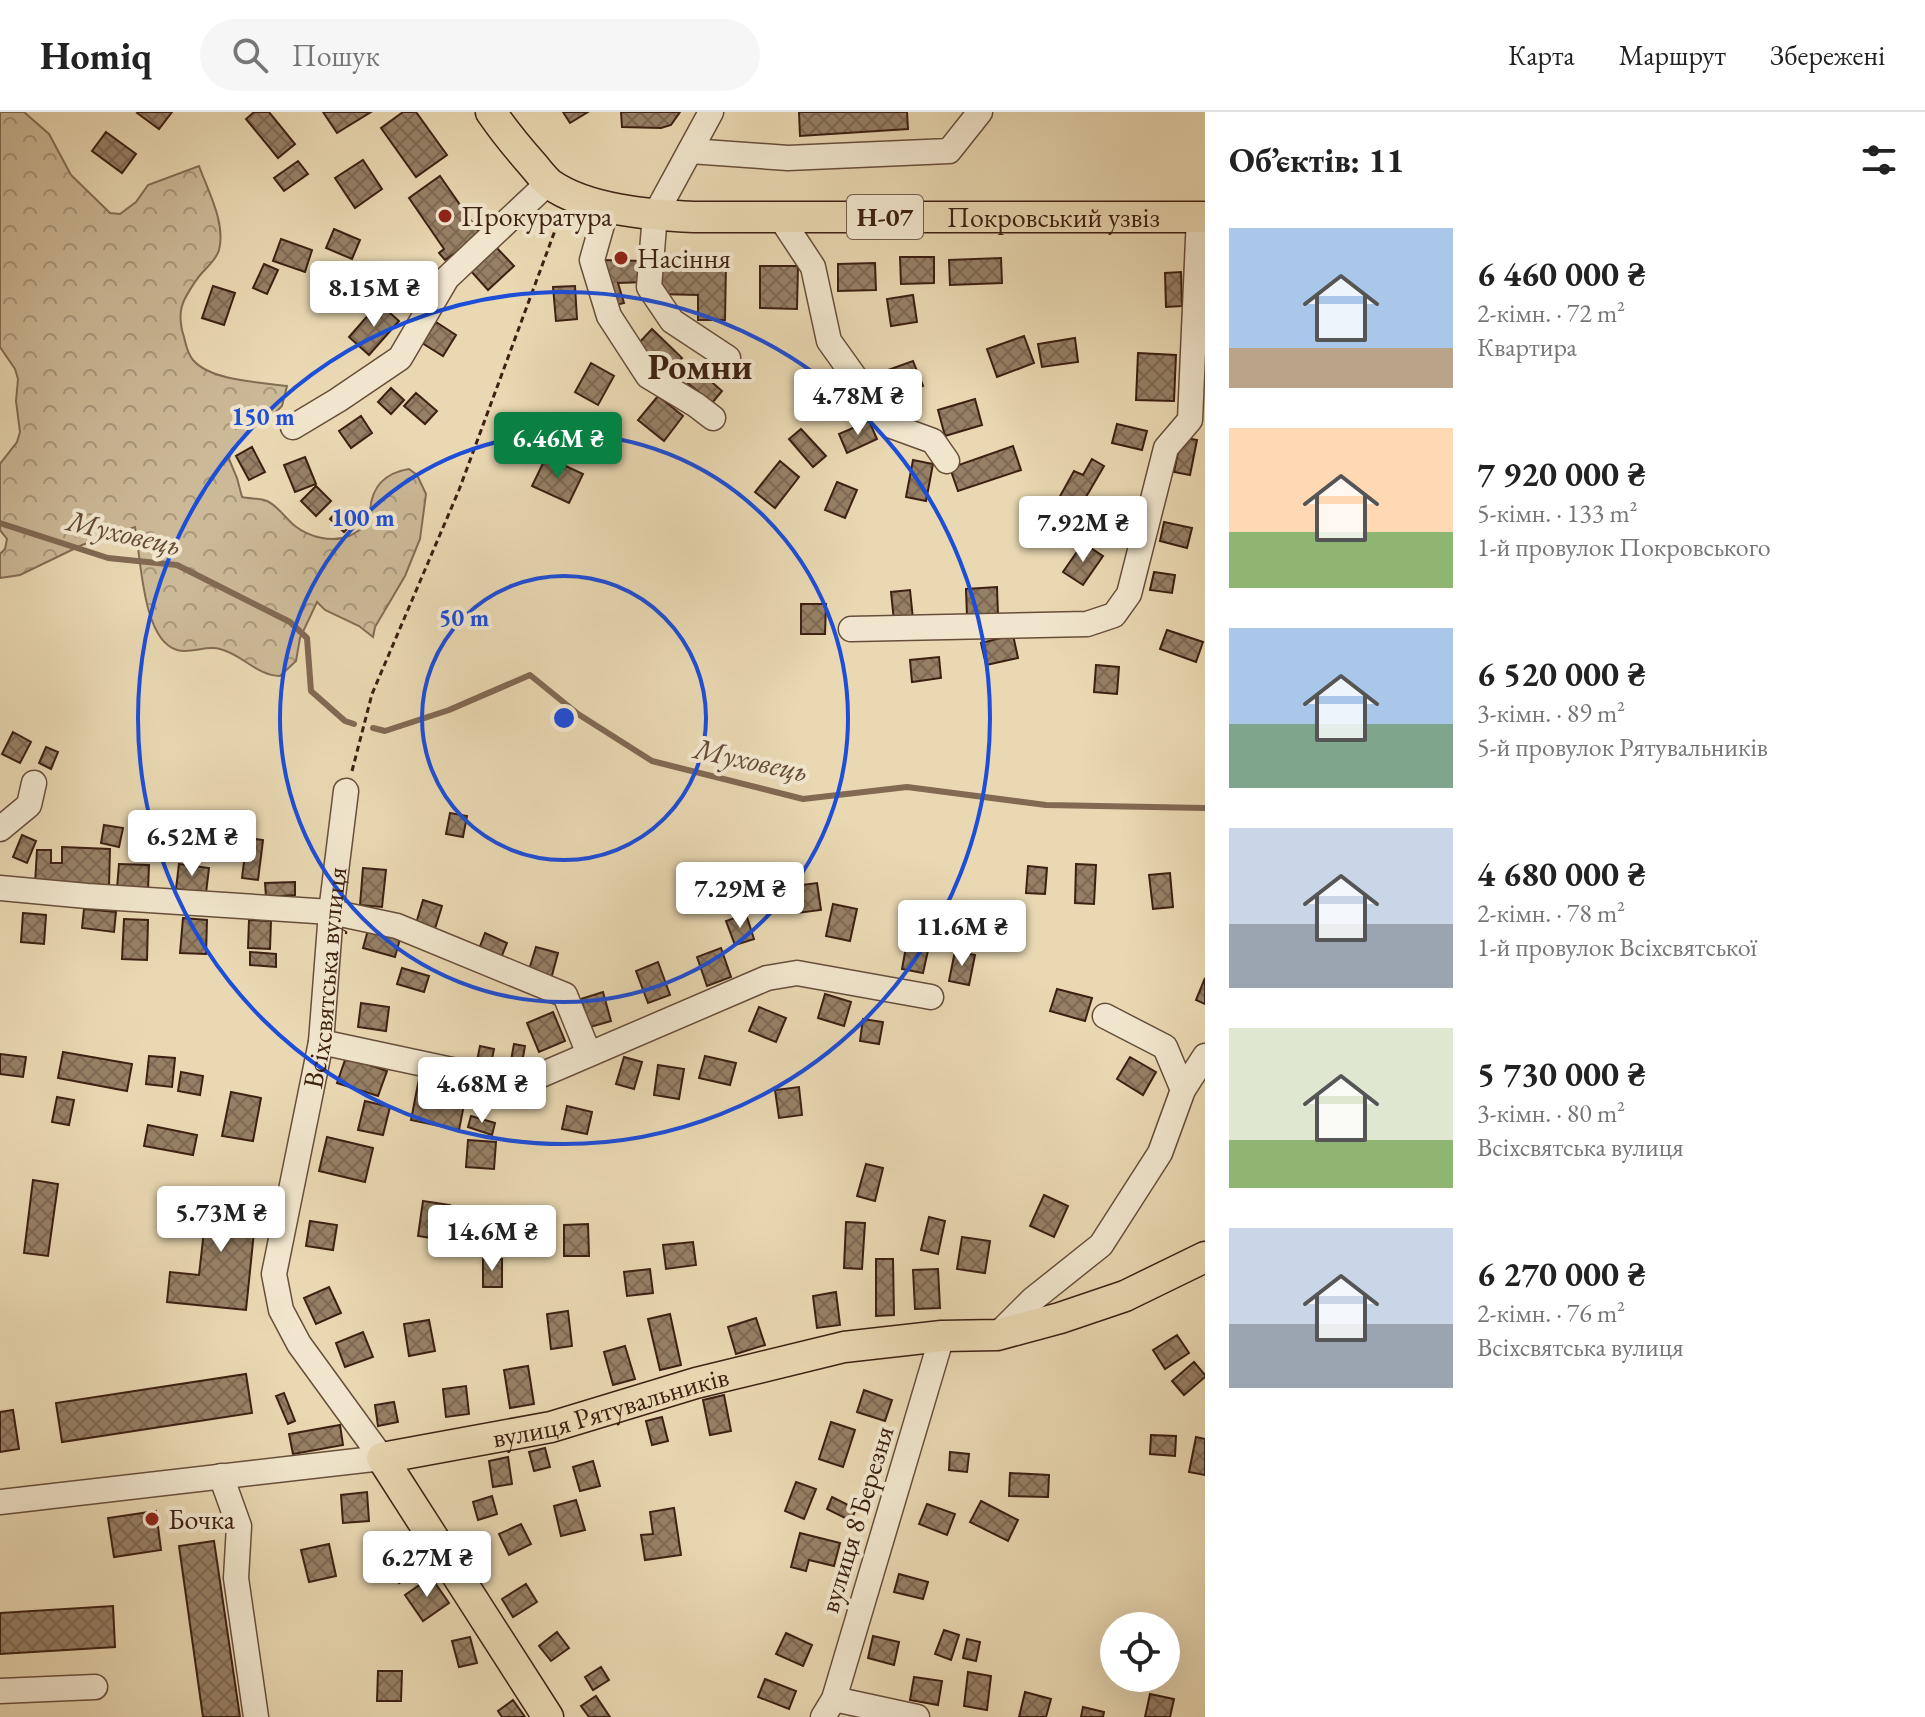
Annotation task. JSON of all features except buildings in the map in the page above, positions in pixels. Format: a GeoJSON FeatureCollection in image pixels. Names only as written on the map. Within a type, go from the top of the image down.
{"type":"FeatureCollection","features":[{"type":"Feature","properties":{"kind":"main road"},"geometry":{"type":"LineString","coordinates":[[491,112],[503,130],[558,188]]}},
{"type":"Feature","properties":{"kind":"main road","name":"Покровський узвіз"},"geometry":{"type":"LineString","coordinates":[[558,188],[607,207],[655,215],[694,217],[1202,217]]}},
{"type":"Feature","properties":{"kind":"main road","name":"вулиця Рятувальників"},"geometry":{"type":"LineString","coordinates":[[382,1458],[551,1427],[696,1383],[844,1347],[942,1336],[997,1335],[1125,1296],[1205,1257]]}},
{"type":"Feature","properties":{"kind":"main road","name":"Всіхсвятська вулиця"},"geometry":{"type":"LineString","coordinates":[[382,1458],[548,1717]]}},
{"type":"Feature","properties":{"kind":"street"},"geometry":{"type":"LineString","coordinates":[[711,112],[655,215],[649,287],[672,321],[728,358]]}},
{"type":"Feature","properties":{"kind":"street"},"geometry":{"type":"LineString","coordinates":[[690,151],[788,158],[949,151],[980,112]]}},
{"type":"Feature","properties":{"kind":"street"},"geometry":{"type":"LineString","coordinates":[[293,427],[400,358],[447,278],[558,188]]}},
{"type":"Feature","properties":{"kind":"street"},"geometry":{"type":"LineString","coordinates":[[607,207],[592,260],[609,316],[648,376],[713,418]]}},
{"type":"Feature","properties":{"kind":"street"},"geometry":{"type":"LineString","coordinates":[[780,217],[813,267],[829,341],[889,425],[933,441],[947,461]]}},
{"type":"Feature","properties":{"kind":"street"},"geometry":{"type":"LineString","coordinates":[[851,629],[1087,624],[1114,615],[1129,594],[1166,448],[1197,420],[1202,217]]}},
{"type":"Feature","properties":{"kind":"street"},"geometry":{"type":"LineString","coordinates":[[0,829],[29,805],[34,783]]}},
{"type":"Feature","properties":{"kind":"street","name":"Всіхсвятська вулиця"},"geometry":{"type":"LineString","coordinates":[[346,791],[331,912],[321,1042],[274,1274],[281,1310],[299,1344],[382,1458]]}},
{"type":"Feature","properties":{"kind":"street"},"geometry":{"type":"LineString","coordinates":[[0,888],[331,912],[397,926],[565,995],[589,1054]]}},
{"type":"Feature","properties":{"kind":"street"},"geometry":{"type":"LineString","coordinates":[[321,1042],[494,1079],[541,1075],[767,978],[797,973],[931,997]]}},
{"type":"Feature","properties":{"kind":"street"},"geometry":{"type":"LineString","coordinates":[[1105,1016],[1165,1047],[1183,1090]]}},
{"type":"Feature","properties":{"kind":"street"},"geometry":{"type":"LineString","coordinates":[[997,1335],[1032,1300],[1101,1245],[1160,1153],[1183,1090],[1205,1056]]}},
{"type":"Feature","properties":{"kind":"street","name":"вулиця 8 Березня"},"geometry":{"type":"LineString","coordinates":[[828,1708],[942,1336]]}},
{"type":"Feature","properties":{"kind":"street","name":"вулиця Рятувальників"},"geometry":{"type":"LineString","coordinates":[[0,1502],[382,1458]]}},
{"type":"Feature","properties":{"kind":"street"},"geometry":{"type":"LineString","coordinates":[[221,1476],[239,1526],[236,1578],[256,1717]]}},
{"type":"Feature","properties":{"kind":"street"},"geometry":{"type":"LineString","coordinates":[[0,1691],[95,1687]]}},
{"type":"Feature","properties":{"kind":"street"},"geometry":{"type":"LineString","coordinates":[[828,1708],[917,1717]]}},
{"type":"Feature","properties":{"kind":"path"},"geometry":{"type":"LineString","coordinates":[[346,791],[372,694],[459,490],[558,188]]}},
{"type":"Feature","properties":{"kind":"green space"},"geometry":{"type":"Polygon","coordinates":[[[0,112],[24,112],[49,134],[71,175],[110,213],[120,214],[136,202],[148,185],[199,166],[215,207],[221,240],[216,257],[196,281],[182,306],[181,326],[188,352],[201,367],[211,372],[287,386],[282,406],[254,426],[232,449],[229,459],[242,497],[267,501],[301,530],[321,538],[335,539],[349,536],[370,523],[374,494],[390,475],[409,469],[417,475],[426,494],[420,539],[405,576],[375,627],[373,637],[359,626],[325,610],[317,602],[300,638],[296,661],[280,676],[264,672],[220,649],[177,650],[165,643],[150,615],[135,527],[82,545],[20,575],[0,578],[0,554],[5,549],[7,539],[0,530],[0,464],[17,442],[20,432],[16,401],[18,379],[0,347],[0,112]]]}},
{"type":"Feature","properties":{"kind":"waterway","name":"Муховець"},"geometry":{"type":"LineString","coordinates":[[0,523],[108,558],[177,565],[290,622],[307,638],[311,691],[345,721],[354,724]]}},
{"type":"Feature","properties":{"kind":"waterway","name":"Муховець"},"geometry":{"type":"LineString","coordinates":[[373,728],[385,731],[449,710],[530,675],[578,714],[652,761],[803,799],[907,787],[1046,805],[1205,808]]}},
{"type":"Feature","properties":{"kind":"place","name":"Прокуратура"},"geometry":{"type":"Point","coordinates":[445,216]}},
{"type":"Feature","properties":{"kind":"place","name":"Насіння"},"geometry":{"type":"Point","coordinates":[621,258]}},
{"type":"Feature","properties":{"kind":"place","name":"Бочка"},"geometry":{"type":"Point","coordinates":[152,1519]}},
{"type":"Feature","properties":{"kind":"district","name":"Ромни"},"geometry":{"type":"Point","coordinates":[700,366]}}]}
